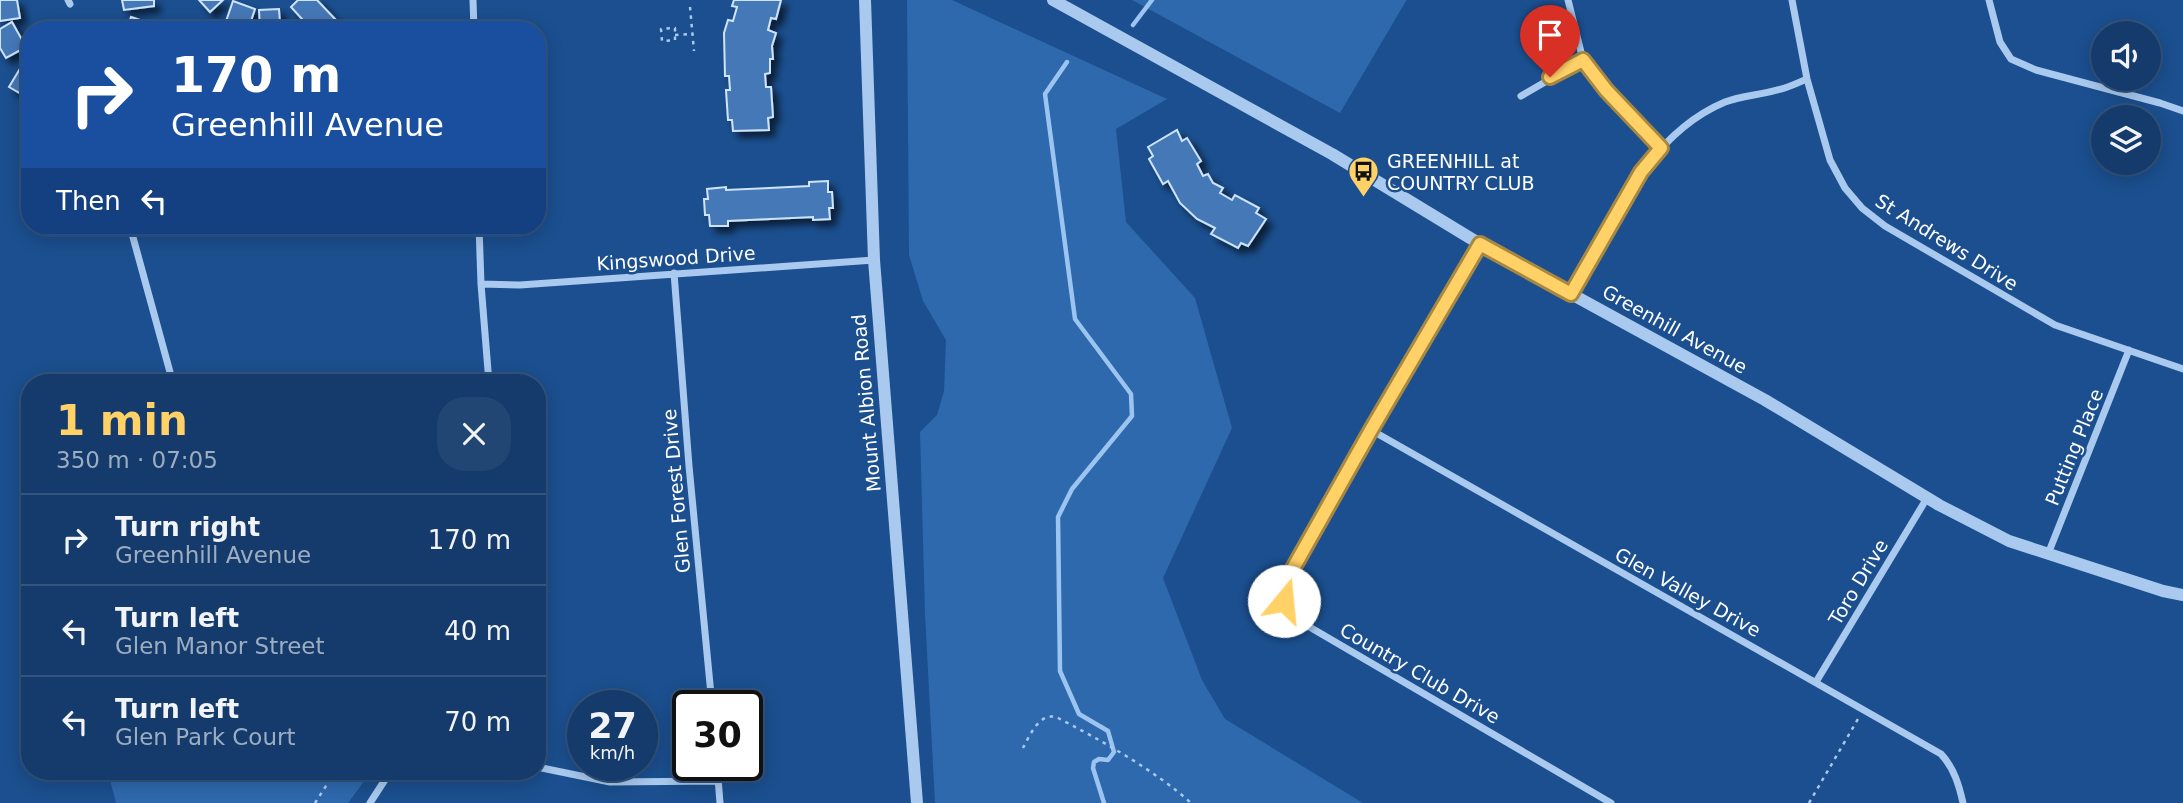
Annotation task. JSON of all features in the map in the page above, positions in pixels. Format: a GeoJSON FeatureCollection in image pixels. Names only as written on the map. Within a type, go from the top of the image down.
{"type":"FeatureCollection","features":[{"type":"Feature","properties":{"kind":"street"},"geometry":{"type":"LineString","coordinates":[[473,0],[474,21]]}},
{"type":"Feature","properties":{"kind":"street","name":"Mount Albion Road"},"geometry":{"type":"LineString","coordinates":[[865,0],[874,260],[917,803]]}},
{"type":"Feature","properties":{"kind":"street"},"geometry":{"type":"LineString","coordinates":[[866,15],[871,0]]}},
{"type":"Feature","properties":{"kind":"street","name":"Greenhill Avenue"},"geometry":{"type":"LineString","coordinates":[[1053,0],[1332,154],[1480,244],[1765,400],[1927,498],[2009,541],[2163,592],[2183,595]]}},
{"type":"Feature","properties":{"kind":"street"},"geometry":{"type":"LineString","coordinates":[[1568,0],[1583,60],[1606,90],[1661,148]]}},
{"type":"Feature","properties":{"kind":"street","name":"St Andrews Drive"},"geometry":{"type":"LineString","coordinates":[[1792,0],[1807,79],[1830,160],[1845,188],[1862,208],[1885,226],[2055,325],[2183,369]]}},
{"type":"Feature","properties":{"kind":"street"},"geometry":{"type":"LineString","coordinates":[[1989,0],[2000,42],[2011,59],[2036,70],[2183,111]]}},
{"type":"Feature","properties":{"kind":"street"},"geometry":{"type":"LineString","coordinates":[[1521,96],[1583,60]]}},
{"type":"Feature","properties":{"kind":"street"},"geometry":{"type":"LineString","coordinates":[[1571,294],[1641,172],[1661,148],[1700,115],[1727,102],[1779,90],[1807,79]]}},
{"type":"Feature","properties":{"kind":"street"},"geometry":{"type":"LineString","coordinates":[[132,235],[171,374]]}},
{"type":"Feature","properties":{"kind":"street"},"geometry":{"type":"LineString","coordinates":[[479,235],[488,374]]}},
{"type":"Feature","properties":{"kind":"street","name":"Country Club Drive"},"geometry":{"type":"LineString","coordinates":[[1480,244],[1286,581],[1284,601],[1292,616],[1611,803]]}},
{"type":"Feature","properties":{"kind":"street","name":"Kingswood Drive"},"geometry":{"type":"LineString","coordinates":[[481,284],[520,285],[874,260]]}},
{"type":"Feature","properties":{"kind":"street","name":"Glen Forest Drive"},"geometry":{"type":"LineString","coordinates":[[674,273],[711,690]]}},
{"type":"Feature","properties":{"kind":"street","name":"Putting Place"},"geometry":{"type":"LineString","coordinates":[[2048,554],[2129,350]]}},
{"type":"Feature","properties":{"kind":"street","name":"Glen Valley Drive"},"geometry":{"type":"LineString","coordinates":[[1371,430],[1816,682],[1946,759],[1958,780],[1963,803]]}},
{"type":"Feature","properties":{"kind":"street","name":"Toro Drive"},"geometry":{"type":"LineString","coordinates":[[1816,682],[1927,498]]}},
{"type":"Feature","properties":{"kind":"street"},"geometry":{"type":"LineString","coordinates":[[546,769],[610,782],[719,781],[720,803]]}},
{"type":"Feature","properties":{"kind":"street"},"geometry":{"type":"LineString","coordinates":[[370,803],[385,780]]}},
{"type":"Feature","properties":{"kind":"path"},"geometry":{"type":"LineString","coordinates":[[690,7],[694,51]]}},
{"type":"Feature","properties":{"kind":"path"},"geometry":{"type":"LineString","coordinates":[[675,28],[675,35],[676,40],[662,41],[661,29],[675,28]]}},
{"type":"Feature","properties":{"kind":"path"},"geometry":{"type":"LineString","coordinates":[[675,35],[692,34]]}},
{"type":"Feature","properties":{"kind":"path"},"geometry":{"type":"LineString","coordinates":[[1809,803],[1864,710]]}},
{"type":"Feature","properties":{"kind":"path"},"geometry":{"type":"LineString","coordinates":[[1023,748],[1043,718],[1056,716],[1107,744],[1191,803]]}},
{"type":"Feature","properties":{"kind":"path"},"geometry":{"type":"LineString","coordinates":[[315,803],[330,780]]}},
{"type":"Feature","properties":{"kind":"shaded area"},"geometry":{"type":"Polygon","coordinates":[[[907,0],[952,0],[1167,99],[1116,129],[1126,222],[1195,298],[1232,428],[1163,578],[1202,680],[1225,719],[1363,803],[935,803],[925,614],[920,432],[937,415],[944,391],[946,340],[923,301],[909,255],[907,0]]]}},
{"type":"Feature","properties":{"kind":"shaded area"},"geometry":{"type":"Polygon","coordinates":[[[1132,0],[1406,0],[1406,1],[1340,113],[1132,0]]]}},
{"type":"Feature","properties":{"kind":"shaded area"},"geometry":{"type":"Polygon","coordinates":[[[110,780],[365,780],[348,803],[116,803],[110,780]]]}},
{"type":"Feature","properties":{"kind":"building"},"geometry":{"type":"Polygon","coordinates":[[[0,0],[17,0],[20,18],[0,21],[0,0]]]}},
{"type":"Feature","properties":{"kind":"building"},"geometry":{"type":"Polygon","coordinates":[[[122,0],[154,0],[154,6],[124,10],[122,0]]]}},
{"type":"Feature","properties":{"kind":"building"},"geometry":{"type":"Polygon","coordinates":[[[199,0],[223,0],[210,12],[199,0]]]}},
{"type":"Feature","properties":{"kind":"building"},"geometry":{"type":"Polygon","coordinates":[[[298,0],[317,0],[336,20],[304,21],[291,7],[298,0]]]}},
{"type":"Feature","properties":{"kind":"building"},"geometry":{"type":"Polygon","coordinates":[[[734,0],[781,0],[776,19],[771,18],[768,30],[776,33],[770,73],[765,74],[766,87],[771,87],[773,117],[768,118],[769,130],[733,131],[732,120],[728,120],[726,90],[730,90],[729,76],[725,76],[724,33],[728,20],[733,21],[737,7],[732,6],[734,0]]]}},
{"type":"Feature","properties":{"kind":"building"},"geometry":{"type":"Polygon","coordinates":[[[233,1],[255,9],[251,21],[226,21],[233,1]]]}},
{"type":"Feature","properties":{"kind":"building"},"geometry":{"type":"Polygon","coordinates":[[[279,9],[280,21],[260,21],[259,10],[279,9]]]}},
{"type":"Feature","properties":{"kind":"building"},"geometry":{"type":"Polygon","coordinates":[[[12,22],[21,38],[21,50],[6,58],[0,48],[0,29],[12,22]]]}},
{"type":"Feature","properties":{"kind":"building"},"geometry":{"type":"Polygon","coordinates":[[[21,67],[21,94],[9,87],[21,67]]]}},
{"type":"Feature","properties":{"kind":"building"},"geometry":{"type":"Polygon","coordinates":[[[1177,130],[1182,141],[1187,138],[1201,161],[1197,164],[1203,176],[1208,174],[1213,183],[1223,188],[1220,193],[1232,200],[1235,195],[1259,208],[1256,213],[1266,219],[1248,246],[1241,243],[1238,248],[1211,234],[1215,228],[1197,219],[1180,203],[1168,181],[1163,184],[1149,159],[1153,156],[1148,147],[1177,130]]]}},
{"type":"Feature","properties":{"kind":"building"},"geometry":{"type":"Polygon","coordinates":[[[828,181],[833,208],[829,208],[830,219],[813,220],[813,217],[728,221],[728,226],[710,226],[709,215],[705,215],[704,199],[708,199],[707,189],[809,186],[809,182],[828,181]]]}},
{"type":"Feature","properties":{"kind":"waterway"},"geometry":{"type":"LineString","coordinates":[[1133,25],[1152,0]]}},
{"type":"Feature","properties":{"kind":"waterway"},"geometry":{"type":"LineString","coordinates":[[1067,62],[1045,94],[1075,319],[1131,394],[1132,416],[1072,489],[1058,517],[1060,671],[1079,714],[1108,731],[1114,752],[1108,760],[1099,759],[1094,762],[1093,768],[1104,803]]}},
{"type":"Feature","properties":{"kind":"place","name":"GREENHILL at COUNTRY CLUB"},"geometry":{"type":"Point","coordinates":[1364,199]}},
{"type":"Feature","properties":{"kind":"route"},"geometry":{"type":"LineString","coordinates":[[1284,601],[1286,581],[1480,244],[1571,294],[1641,172],[1661,148],[1606,90],[1583,60],[1550,77]]}}]}
